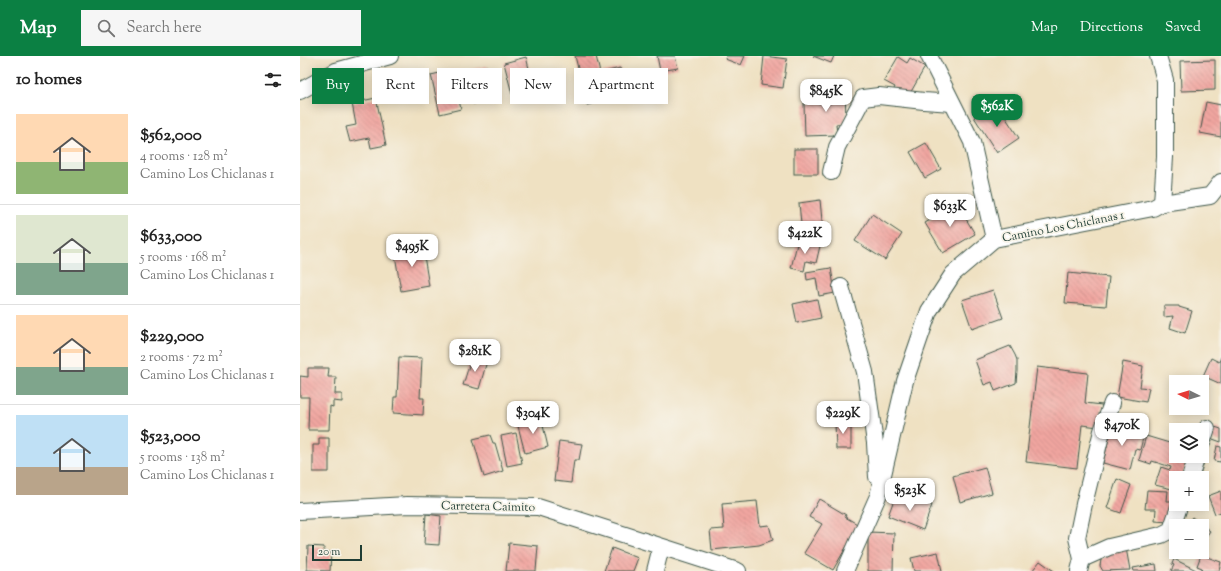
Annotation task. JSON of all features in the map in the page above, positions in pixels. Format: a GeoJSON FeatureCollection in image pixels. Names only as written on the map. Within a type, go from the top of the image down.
{"type":"FeatureCollection","features":[{"type":"Feature","properties":{"kind":"street"},"geometry":{"type":"LineString","coordinates":[[300,91],[336,71],[390,56]]}},
{"type":"Feature","properties":{"kind":"street"},"geometry":{"type":"LineString","coordinates":[[929,56],[972,142],[994,239]]}},
{"type":"Feature","properties":{"kind":"street"},"geometry":{"type":"LineString","coordinates":[[1158,56],[1166,80],[1165,157],[1162,203]]}},
{"type":"Feature","properties":{"kind":"street"},"geometry":{"type":"LineString","coordinates":[[831,172],[837,147],[863,98],[879,96],[924,102],[952,103]]}},
{"type":"Feature","properties":{"kind":"street","name":"Camino Los Chiclanas 1"},"geometry":{"type":"LineString","coordinates":[[845,571],[878,496],[905,380],[929,311],[953,274],[994,239],[1153,208],[1162,203],[1210,196],[1221,182]]}},
{"type":"Feature","properties":{"kind":"street"},"geometry":{"type":"LineString","coordinates":[[841,287],[865,372],[875,443],[878,496]]}},
{"type":"Feature","properties":{"kind":"street"},"geometry":{"type":"LineString","coordinates":[[1112,403],[1102,431],[1077,538],[1081,565],[1109,547],[1161,535],[1171,530],[1178,511]]}},
{"type":"Feature","properties":{"kind":"street","name":"Carretera Caimito"},"geometry":{"type":"LineString","coordinates":[[300,511],[407,505],[538,507],[738,571]]}},
{"type":"Feature","properties":{"kind":"street"},"geometry":{"type":"LineString","coordinates":[[655,571],[661,547]]}},
{"type":"Feature","properties":{"kind":"building"},"geometry":{"type":"Polygon","coordinates":[[[575,56],[596,56],[599,68],[578,68],[575,56]]]}},
{"type":"Feature","properties":{"kind":"building"},"geometry":{"type":"Polygon","coordinates":[[[657,56],[675,56],[678,68],[668,70],[668,68],[659,68],[657,56]]]}},
{"type":"Feature","properties":{"kind":"building"},"geometry":{"type":"Polygon","coordinates":[[[726,56],[745,56],[741,65],[725,59],[726,56]]]}},
{"type":"Feature","properties":{"kind":"building"},"geometry":{"type":"Polygon","coordinates":[[[764,56],[787,59],[783,88],[761,85],[764,56]]]}},
{"type":"Feature","properties":{"kind":"building"},"geometry":{"type":"Polygon","coordinates":[[[813,56],[834,56],[831,63],[813,56]]]}},
{"type":"Feature","properties":{"kind":"building"},"geometry":{"type":"Polygon","coordinates":[[[526,57],[529,68],[510,68],[510,86],[504,63],[526,57]]]}},
{"type":"Feature","properties":{"kind":"building"},"geometry":{"type":"Polygon","coordinates":[[[898,57],[907,63],[910,58],[925,67],[908,97],[884,81],[898,57]]]}},
{"type":"Feature","properties":{"kind":"building"},"geometry":{"type":"Polygon","coordinates":[[[1215,60],[1215,90],[1181,91],[1180,61],[1215,60]]]}},
{"type":"Feature","properties":{"kind":"building"},"geometry":{"type":"Polygon","coordinates":[[[437,74],[437,101],[431,75],[437,74]]]}},
{"type":"Feature","properties":{"kind":"building"},"geometry":{"type":"Polygon","coordinates":[[[830,83],[845,83],[846,123],[836,124],[837,135],[805,136],[804,103],[831,103],[830,83]]]}},
{"type":"Feature","properties":{"kind":"building"},"geometry":{"type":"Polygon","coordinates":[[[372,99],[372,104],[377,104],[386,145],[371,148],[369,138],[350,142],[346,127],[356,125],[352,104],[364,104],[364,100],[372,99]]]}},
{"type":"Feature","properties":{"kind":"building"},"geometry":{"type":"Polygon","coordinates":[[[1206,102],[1221,105],[1221,137],[1200,133],[1206,102]]]}},
{"type":"Feature","properties":{"kind":"building"},"geometry":{"type":"Polygon","coordinates":[[[996,103],[1019,138],[997,153],[974,117],[996,103]]]}},
{"type":"Feature","properties":{"kind":"building"},"geometry":{"type":"Polygon","coordinates":[[[438,104],[460,104],[461,109],[440,114],[438,104]]]}},
{"type":"Feature","properties":{"kind":"building"},"geometry":{"type":"Polygon","coordinates":[[[926,143],[941,169],[925,178],[910,152],[926,143]]]}},
{"type":"Feature","properties":{"kind":"building"},"geometry":{"type":"Polygon","coordinates":[[[794,149],[818,149],[818,174],[794,174],[794,149]]]}},
{"type":"Feature","properties":{"kind":"building"},"geometry":{"type":"Polygon","coordinates":[[[820,200],[823,231],[802,234],[799,203],[820,200]]]}},
{"type":"Feature","properties":{"kind":"building"},"geometry":{"type":"Polygon","coordinates":[[[957,204],[975,234],[943,253],[925,223],[957,204]]]}},
{"type":"Feature","properties":{"kind":"building"},"geometry":{"type":"Polygon","coordinates":[[[872,214],[902,234],[885,260],[855,241],[872,214]]]}},
{"type":"Feature","properties":{"kind":"building"},"geometry":{"type":"Polygon","coordinates":[[[798,240],[820,246],[816,263],[806,261],[804,271],[791,268],[798,240]]]}},
{"type":"Feature","properties":{"kind":"building"},"geometry":{"type":"Polygon","coordinates":[[[422,244],[429,286],[401,291],[394,249],[422,244]]]}},
{"type":"Feature","properties":{"kind":"building"},"geometry":{"type":"Polygon","coordinates":[[[831,268],[835,293],[819,296],[816,278],[807,280],[806,272],[831,268]]]}},
{"type":"Feature","properties":{"kind":"building"},"geometry":{"type":"Polygon","coordinates":[[[1068,273],[1109,277],[1106,306],[1065,303],[1068,273]]]}},
{"type":"Feature","properties":{"kind":"building"},"geometry":{"type":"Polygon","coordinates":[[[993,290],[1003,318],[972,329],[962,300],[993,290]]]}},
{"type":"Feature","properties":{"kind":"building"},"geometry":{"type":"Polygon","coordinates":[[[817,299],[821,318],[797,323],[793,304],[817,299]]]}},
{"type":"Feature","properties":{"kind":"building"},"geometry":{"type":"Polygon","coordinates":[[[1164,306],[1179,306],[1192,311],[1185,333],[1170,328],[1173,316],[1164,317],[1164,306]]]}},
{"type":"Feature","properties":{"kind":"building"},"geometry":{"type":"Polygon","coordinates":[[[1010,346],[1017,360],[1016,383],[995,391],[992,382],[984,385],[975,360],[1010,346]]]}},
{"type":"Feature","properties":{"kind":"building"},"geometry":{"type":"Polygon","coordinates":[[[472,356],[487,361],[479,389],[463,385],[472,356]]]}},
{"type":"Feature","properties":{"kind":"building"},"geometry":{"type":"Polygon","coordinates":[[[399,357],[422,358],[420,398],[424,398],[423,415],[393,413],[394,397],[397,397],[399,357]]]}},
{"type":"Feature","properties":{"kind":"building"},"geometry":{"type":"Polygon","coordinates":[[[1221,357],[1221,384],[1209,379],[1209,375],[1203,375],[1211,358],[1219,362],[1221,357]]]}},
{"type":"Feature","properties":{"kind":"building"},"geometry":{"type":"Polygon","coordinates":[[[1123,362],[1143,366],[1140,387],[1149,388],[1146,402],[1117,397],[1123,362]]]}},
{"type":"Feature","properties":{"kind":"building"},"geometry":{"type":"Polygon","coordinates":[[[1037,367],[1088,373],[1085,403],[1102,405],[1099,427],[1082,425],[1077,468],[1026,462],[1037,367]]]}},
{"type":"Feature","properties":{"kind":"building"},"geometry":{"type":"Polygon","coordinates":[[[308,368],[329,368],[328,377],[336,377],[335,394],[342,394],[342,402],[333,401],[333,407],[330,406],[329,430],[308,430],[309,397],[300,397],[300,376],[308,377],[308,368]]]}},
{"type":"Feature","properties":{"kind":"building"},"geometry":{"type":"Polygon","coordinates":[[[541,417],[548,447],[525,453],[518,426],[524,424],[524,422],[541,417]]]}},
{"type":"Feature","properties":{"kind":"building"},"geometry":{"type":"Polygon","coordinates":[[[835,422],[851,422],[851,449],[836,449],[835,422]]]}},
{"type":"Feature","properties":{"kind":"building"},"geometry":{"type":"Polygon","coordinates":[[[1112,426],[1144,434],[1140,450],[1135,449],[1130,470],[1103,463],[1112,426]]]}},
{"type":"Feature","properties":{"kind":"building"},"geometry":{"type":"Polygon","coordinates":[[[1215,427],[1221,429],[1221,442],[1210,438],[1215,427]]]}},
{"type":"Feature","properties":{"kind":"building"},"geometry":{"type":"Polygon","coordinates":[[[516,433],[522,463],[507,466],[501,436],[516,433]]]}},
{"type":"Feature","properties":{"kind":"building"},"geometry":{"type":"Polygon","coordinates":[[[490,435],[493,443],[495,443],[503,471],[484,477],[473,439],[490,435]]]}},
{"type":"Feature","properties":{"kind":"building"},"geometry":{"type":"Polygon","coordinates":[[[1146,436],[1169,443],[1169,463],[1186,463],[1184,471],[1169,471],[1169,488],[1155,485],[1161,467],[1170,470],[1171,467],[1152,461],[1151,464],[1139,460],[1146,436]]]}},
{"type":"Feature","properties":{"kind":"building"},"geometry":{"type":"Polygon","coordinates":[[[319,438],[329,438],[329,472],[313,472],[313,445],[319,445],[319,438]]]}},
{"type":"Feature","properties":{"kind":"building"},"geometry":{"type":"Polygon","coordinates":[[[559,441],[582,444],[579,460],[574,460],[571,483],[554,481],[559,441]]]}},
{"type":"Feature","properties":{"kind":"building"},"geometry":{"type":"Polygon","coordinates":[[[1217,446],[1221,447],[1221,462],[1214,461],[1217,446]]]}},
{"type":"Feature","properties":{"kind":"building"},"geometry":{"type":"Polygon","coordinates":[[[985,467],[992,493],[960,502],[953,476],[985,467]]]}},
{"type":"Feature","properties":{"kind":"building"},"geometry":{"type":"Polygon","coordinates":[[[1117,479],[1131,485],[1121,513],[1107,508],[1117,479]]]}},
{"type":"Feature","properties":{"kind":"building"},"geometry":{"type":"Polygon","coordinates":[[[1147,490],[1168,491],[1167,501],[1169,501],[1169,511],[1170,511],[1168,522],[1155,521],[1156,509],[1145,509],[1147,490]]]}},
{"type":"Feature","properties":{"kind":"building"},"geometry":{"type":"Polygon","coordinates":[[[1221,491],[1221,512],[1215,514],[1209,496],[1221,491]]]}},
{"type":"Feature","properties":{"kind":"building"},"geometry":{"type":"Polygon","coordinates":[[[896,494],[920,503],[920,500],[932,505],[923,530],[888,516],[896,494]]]}},
{"type":"Feature","properties":{"kind":"building"},"geometry":{"type":"Polygon","coordinates":[[[819,499],[846,515],[845,517],[859,525],[833,570],[804,553],[822,524],[809,517],[819,499]]]}},
{"type":"Feature","properties":{"kind":"building"},"geometry":{"type":"Polygon","coordinates":[[[757,501],[760,526],[769,525],[773,540],[759,545],[712,550],[710,530],[724,529],[722,504],[757,501]]]}},
{"type":"Feature","properties":{"kind":"building"},"geometry":{"type":"Polygon","coordinates":[[[426,514],[441,516],[439,545],[424,544],[426,514]]]}},
{"type":"Feature","properties":{"kind":"building"},"geometry":{"type":"Polygon","coordinates":[[[868,532],[894,533],[893,571],[868,571],[868,532]]]}},
{"type":"Feature","properties":{"kind":"building"},"geometry":{"type":"Polygon","coordinates":[[[509,543],[538,546],[536,571],[506,571],[509,543]]]}},
{"type":"Feature","properties":{"kind":"building"},"geometry":{"type":"Polygon","coordinates":[[[308,546],[324,547],[324,552],[331,552],[330,571],[307,570],[308,546]]]}},
{"type":"Feature","properties":{"kind":"building"},"geometry":{"type":"Polygon","coordinates":[[[612,548],[638,558],[633,571],[604,571],[612,548]]]}},
{"type":"Feature","properties":{"kind":"building"},"geometry":{"type":"Polygon","coordinates":[[[1126,548],[1130,570],[1103,571],[1100,566],[1101,560],[1111,552],[1126,548]]]}},
{"type":"Feature","properties":{"kind":"building"},"geometry":{"type":"Polygon","coordinates":[[[938,552],[942,571],[914,571],[911,558],[938,552]]]}},
{"type":"Feature","properties":{"kind":"building"},"geometry":{"type":"Polygon","coordinates":[[[1209,558],[1221,562],[1219,571],[1201,571],[1202,568],[1197,566],[1200,559],[1209,558]]]}},
{"type":"Feature","properties":{"kind":"building"},"geometry":{"type":"Polygon","coordinates":[[[1174,559],[1196,571],[1171,571],[1174,565],[1172,564],[1174,559]]]}},
{"type":"Feature","properties":{"kind":"building"},"geometry":{"type":"Polygon","coordinates":[[[1040,561],[1054,571],[1032,571],[1040,561]]]}},
{"type":"Feature","properties":{"kind":"building"},"geometry":{"type":"Polygon","coordinates":[[[1156,564],[1157,571],[1134,571],[1133,568],[1156,564]]]}}]}
